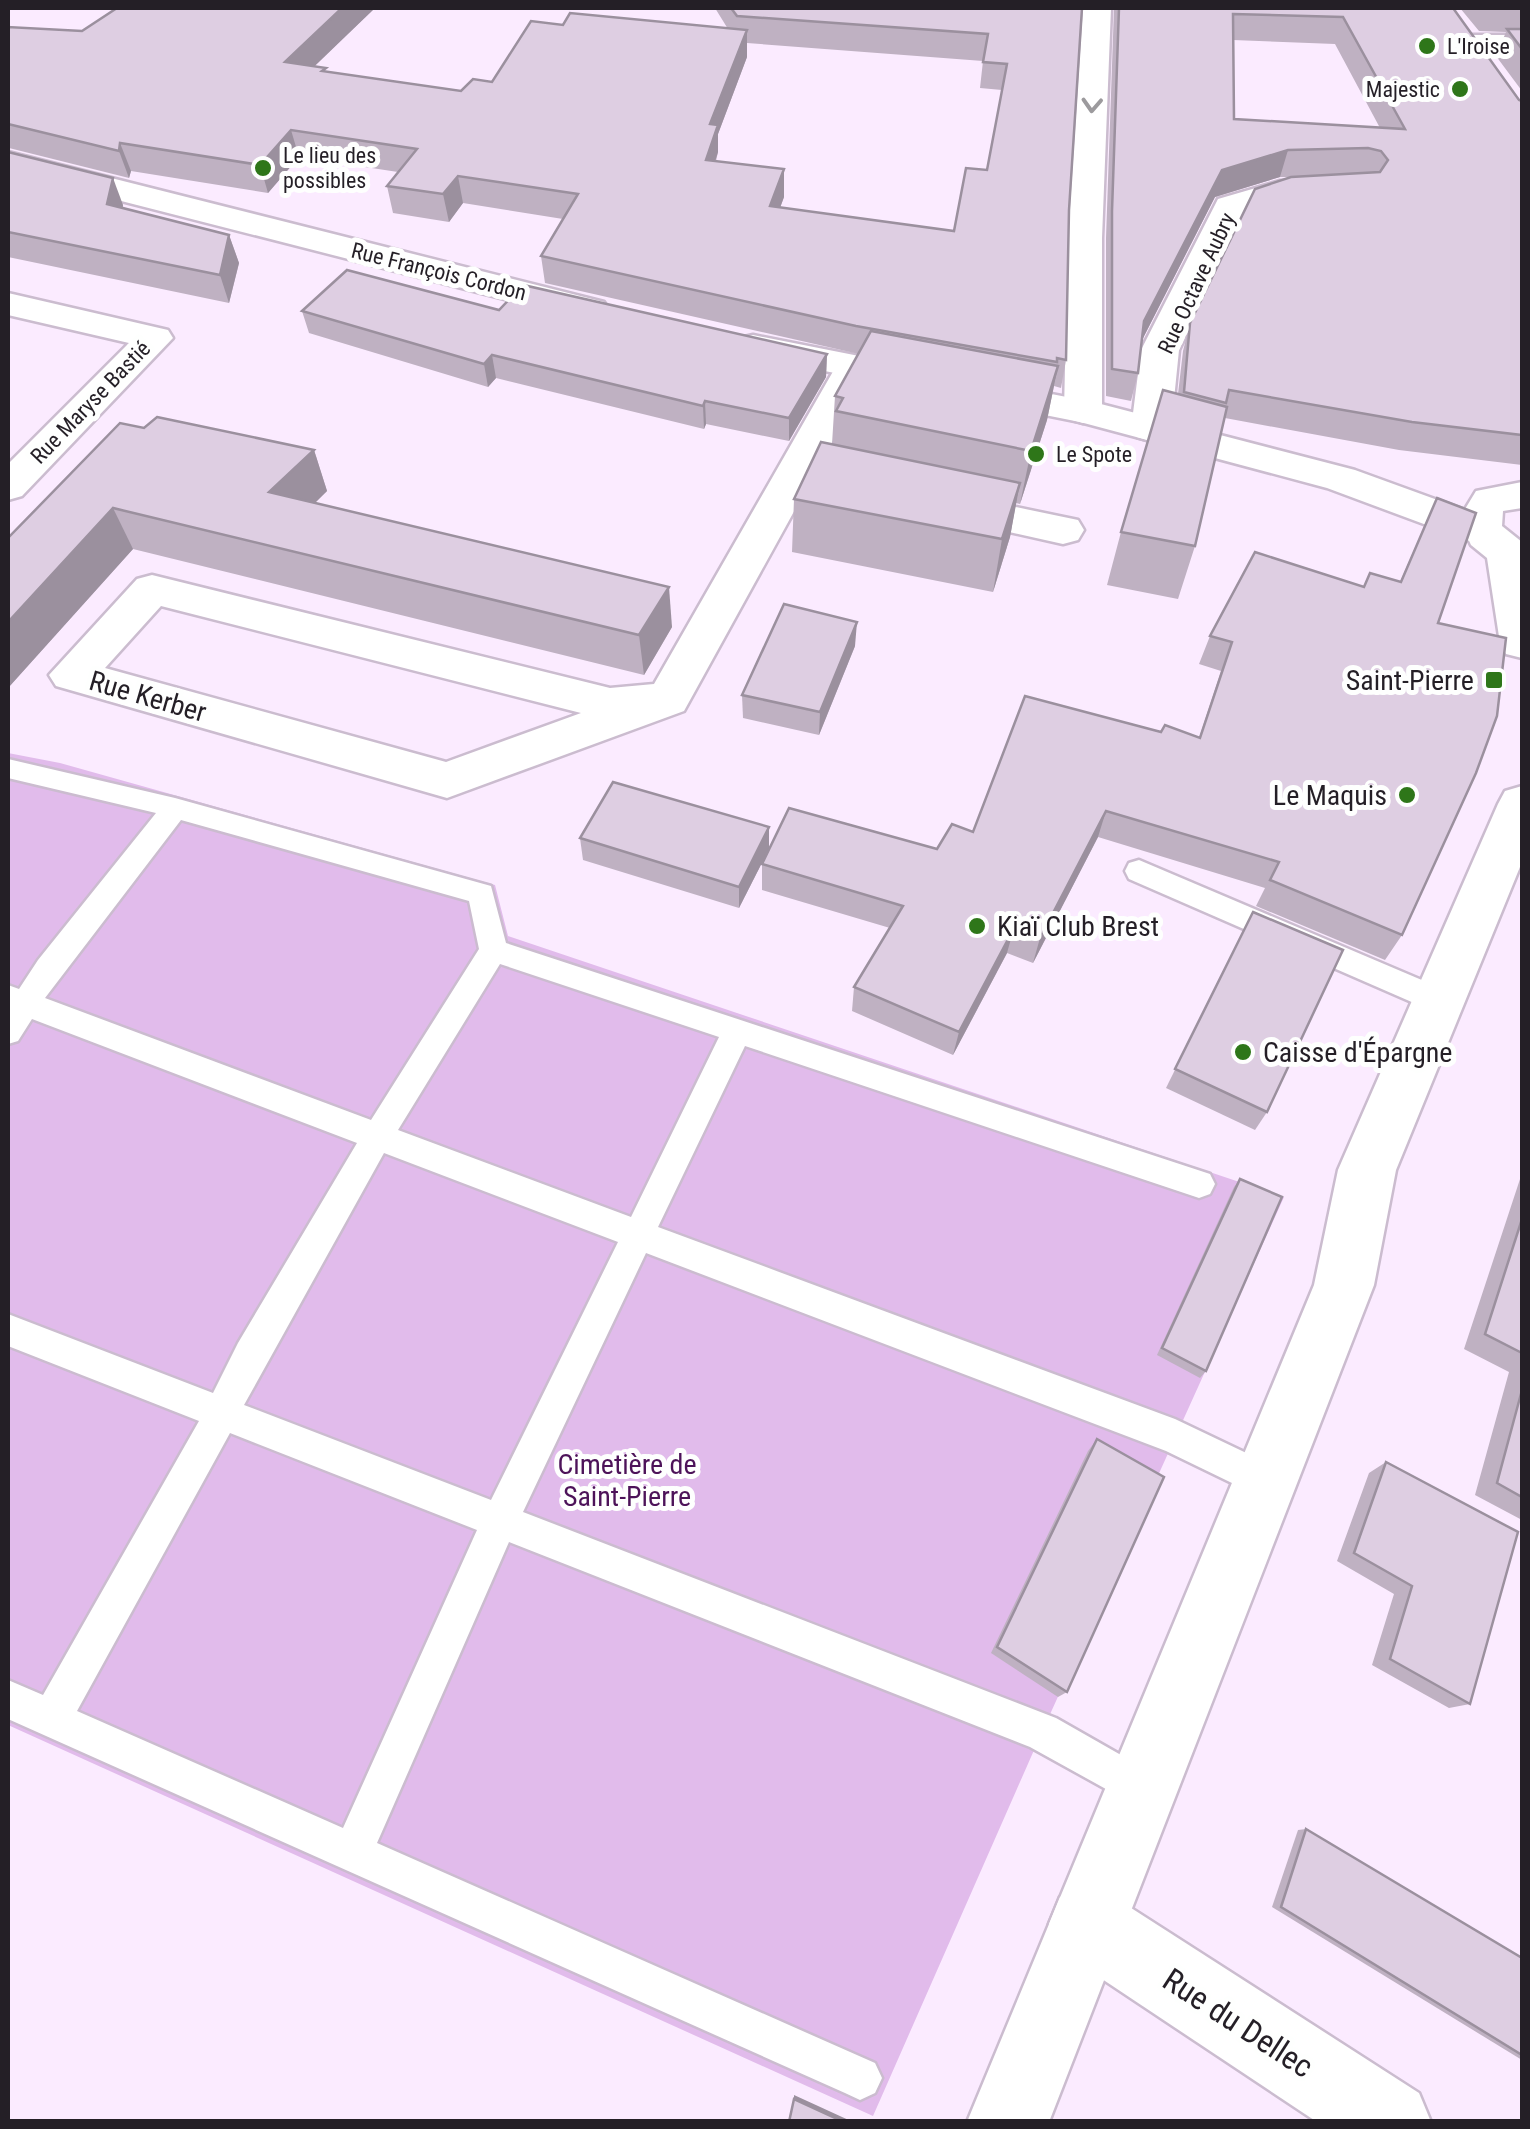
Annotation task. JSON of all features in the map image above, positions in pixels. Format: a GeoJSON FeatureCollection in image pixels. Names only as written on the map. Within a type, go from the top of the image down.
{"type":"FeatureCollection","features":[{"type":"Feature","properties":{"kind":"street"},"geometry":{"type":"LineString","coordinates":[[1083,411],[1084,238],[1097,8]]}},
{"type":"Feature","properties":{"kind":"street"},"geometry":{"type":"LineString","coordinates":[[1490,74],[1461,33],[1522,44]]}},
{"type":"Feature","properties":{"kind":"street","name":"Rue François Cordon"},"geometry":{"type":"LineString","coordinates":[[11,168],[626,318]]}},
{"type":"Feature","properties":{"kind":"street","name":"Rue Octave Aubry"},"geometry":{"type":"LineString","coordinates":[[1151,428],[1160,350],[1230,206],[1280,190],[1358,190]]}},
{"type":"Feature","properties":{"kind":"street","name":"Rue Maryse Bastié"},"geometry":{"type":"LineString","coordinates":[[8,304],[155,338],[8,487]]}},
{"type":"Feature","properties":{"kind":"street"},"geometry":{"type":"LineString","coordinates":[[721,338],[854,368],[1083,411],[1505,527],[1522,643]]}},
{"type":"Feature","properties":{"kind":"street"},"geometry":{"type":"LineString","coordinates":[[668,698],[813,478],[854,368]]}},
{"type":"Feature","properties":{"kind":"street"},"geometry":{"type":"LineString","coordinates":[[910,498],[1064,530]]}},
{"type":"Feature","properties":{"kind":"street","name":"Rue Kerber"},"geometry":{"type":"LineString","coordinates":[[152,589],[610,704],[668,698],[447,780],[72,675],[152,589]]}},
{"type":"Feature","properties":{"kind":"street"},"geometry":{"type":"LineString","coordinates":[[1008,2122],[1344,1286],[1367,1170],[1522,804]]}},
{"type":"Feature","properties":{"kind":"street","name":"Rue du Dellec"},"geometry":{"type":"LineString","coordinates":[[1087,1924],[1390,2122]]}},
{"type":"Feature","properties":{"kind":"lane"},"geometry":{"type":"LineString","coordinates":[[8,769],[176,808],[481,894],[493,950],[378,1134],[250,1355],[194,1468],[51,1718]]}},
{"type":"Feature","properties":{"kind":"lane"},"geometry":{"type":"LineString","coordinates":[[176,808],[13,1011],[378,1134],[1175,1438],[1267,1482]]}},
{"type":"Feature","properties":{"kind":"lane"},"geometry":{"type":"LineString","coordinates":[[1139,871],[1440,1001]]}},
{"type":"Feature","properties":{"kind":"lane"},"geometry":{"type":"LineString","coordinates":[[493,950],[1199,1184]]}},
{"type":"Feature","properties":{"kind":"lane"},"geometry":{"type":"LineString","coordinates":[[352,1853],[500,1520],[737,1031]]}},
{"type":"Feature","properties":{"kind":"lane"},"geometry":{"type":"LineString","coordinates":[[8,1330],[1042,1732],[1142,1789]]}},
{"type":"Feature","properties":{"kind":"lane"},"geometry":{"type":"LineString","coordinates":[[8,1699],[860,2078]]}},
{"type":"Feature","properties":{"kind":"green space","name":"Cimetière de Saint-Pierre"},"geometry":{"type":"Polygon","coordinates":[[[8,753],[60,763],[495,885],[508,936],[1284,1197],[873,2116],[8,1725],[8,753]]]}},
{"type":"Feature","properties":{"kind":"building"},"geometry":{"type":"Polygon","coordinates":[[[117,8],[342,8],[285,62],[461,91],[473,79],[492,82],[531,21],[563,25],[570,13],[747,30],[710,124],[718,125],[706,160],[784,169],[770,206],[954,231],[966,168],[987,170],[1007,64],[983,62],[988,34],[737,16],[731,8],[1082,8],[1069,210],[1066,360],[1057,358],[1057,362],[856,326],[541,256],[578,194],[458,176],[443,194],[387,186],[417,149],[291,130],[260,165],[120,143],[119,151],[8,124],[8,27],[82,31],[117,8]]]}},
{"type":"Feature","properties":{"kind":"building"},"geometry":{"type":"Polygon","coordinates":[[[1119,8],[1453,8],[1522,101],[1522,435],[1412,422],[1229,390],[1226,403],[1184,392],[1190,323],[1255,189],[1291,177],[1380,172],[1388,160],[1381,151],[1288,150],[1222,170],[1144,321],[1138,373],[1112,369],[1112,211],[1119,8]],[[1233,14],[1234,119],[1405,129],[1343,17],[1233,14]]]}},
{"type":"Feature","properties":{"kind":"building"},"geometry":{"type":"Polygon","coordinates":[[[1507,29],[1522,29],[1522,49],[1507,29]]]}},
{"type":"Feature","properties":{"kind":"building"},"geometry":{"type":"Polygon","coordinates":[[[8,152],[113,178],[107,204],[229,235],[220,275],[8,232],[8,152]]]}},
{"type":"Feature","properties":{"kind":"building"},"geometry":{"type":"Polygon","coordinates":[[[347,270],[499,310],[523,285],[827,354],[789,418],[705,401],[703,406],[492,355],[484,364],[302,311],[347,270]]]}},
{"type":"Feature","properties":{"kind":"building"},"geometry":{"type":"Polygon","coordinates":[[[871,331],[1058,366],[1031,451],[836,411],[843,398],[835,396],[871,331]]]}},
{"type":"Feature","properties":{"kind":"building"},"geometry":{"type":"Polygon","coordinates":[[[1163,390],[1227,407],[1195,546],[1121,532],[1163,390]]]}},
{"type":"Feature","properties":{"kind":"building"},"geometry":{"type":"Polygon","coordinates":[[[157,417],[314,450],[269,492],[669,587],[639,635],[113,508],[8,622],[8,538],[120,423],[144,428],[157,417]]]}},
{"type":"Feature","properties":{"kind":"building"},"geometry":{"type":"Polygon","coordinates":[[[821,442],[1020,483],[1002,539],[794,499],[821,442]]]}},
{"type":"Feature","properties":{"kind":"building"},"geometry":{"type":"Polygon","coordinates":[[[1437,498],[1476,513],[1438,623],[1506,638],[1497,716],[1476,773],[1402,935],[1270,880],[1279,862],[1106,811],[1040,938],[1014,928],[959,1032],[854,987],[903,906],[762,864],[789,808],[937,849],[952,824],[973,832],[1025,696],[1161,732],[1165,725],[1200,738],[1232,642],[1210,636],[1255,552],[1364,587],[1370,573],[1401,582],[1437,498]]]}},
{"type":"Feature","properties":{"kind":"building"},"geometry":{"type":"Polygon","coordinates":[[[784,604],[857,622],[820,712],[742,695],[784,604]]]}},
{"type":"Feature","properties":{"kind":"building"},"geometry":{"type":"Polygon","coordinates":[[[613,782],[769,827],[739,887],[580,838],[613,782]]]}},
{"type":"Feature","properties":{"kind":"building"},"geometry":{"type":"Polygon","coordinates":[[[1253,912],[1343,950],[1267,1112],[1175,1069],[1253,912]]]}},
{"type":"Feature","properties":{"kind":"building"},"geometry":{"type":"Polygon","coordinates":[[[1240,1179],[1282,1197],[1206,1371],[1162,1348],[1240,1179]]]}},
{"type":"Feature","properties":{"kind":"building"},"geometry":{"type":"Polygon","coordinates":[[[1522,1219],[1522,1353],[1485,1334],[1522,1219]]]}},
{"type":"Feature","properties":{"kind":"building"},"geometry":{"type":"Polygon","coordinates":[[[1522,1390],[1522,1497],[1497,1483],[1522,1390]]]}},
{"type":"Feature","properties":{"kind":"building"},"geometry":{"type":"Polygon","coordinates":[[[1097,1439],[1164,1477],[1067,1692],[997,1647],[1097,1439]]]}},
{"type":"Feature","properties":{"kind":"building"},"geometry":{"type":"Polygon","coordinates":[[[1386,1462],[1518,1532],[1470,1704],[1390,1659],[1412,1586],[1354,1553],[1386,1462]]]}},
{"type":"Feature","properties":{"kind":"building"},"geometry":{"type":"Polygon","coordinates":[[[1306,1829],[1522,1958],[1522,2055],[1281,1907],[1306,1829]]]}},
{"type":"Feature","properties":{"kind":"building"},"geometry":{"type":"Polygon","coordinates":[[[794,2099],[844,2122],[789,2122],[794,2099]]]}},
{"type":"Feature","properties":{"kind":"place","name":"L'Iroise"},"geometry":{"type":"Point","coordinates":[1427,46]}},
{"type":"Feature","properties":{"kind":"place","name":"Majestic"},"geometry":{"type":"Point","coordinates":[1460,89]}},
{"type":"Feature","properties":{"kind":"place","name":"Le lieu des possibles"},"geometry":{"type":"Point","coordinates":[263,168]}},
{"type":"Feature","properties":{"kind":"place","name":"Le Spote"},"geometry":{"type":"Point","coordinates":[1036,454]}},
{"type":"Feature","properties":{"kind":"place","name":"Saint-Pierre"},"geometry":{"type":"Point","coordinates":[1494,680]}},
{"type":"Feature","properties":{"kind":"place","name":"Le Maquis"},"geometry":{"type":"Point","coordinates":[1407,795]}},
{"type":"Feature","properties":{"kind":"place","name":"Kiaï Club Brest"},"geometry":{"type":"Point","coordinates":[977,926]}},
{"type":"Feature","properties":{"kind":"place","name":"Caisse d'Épargne"},"geometry":{"type":"Point","coordinates":[1243,1052]}}]}
